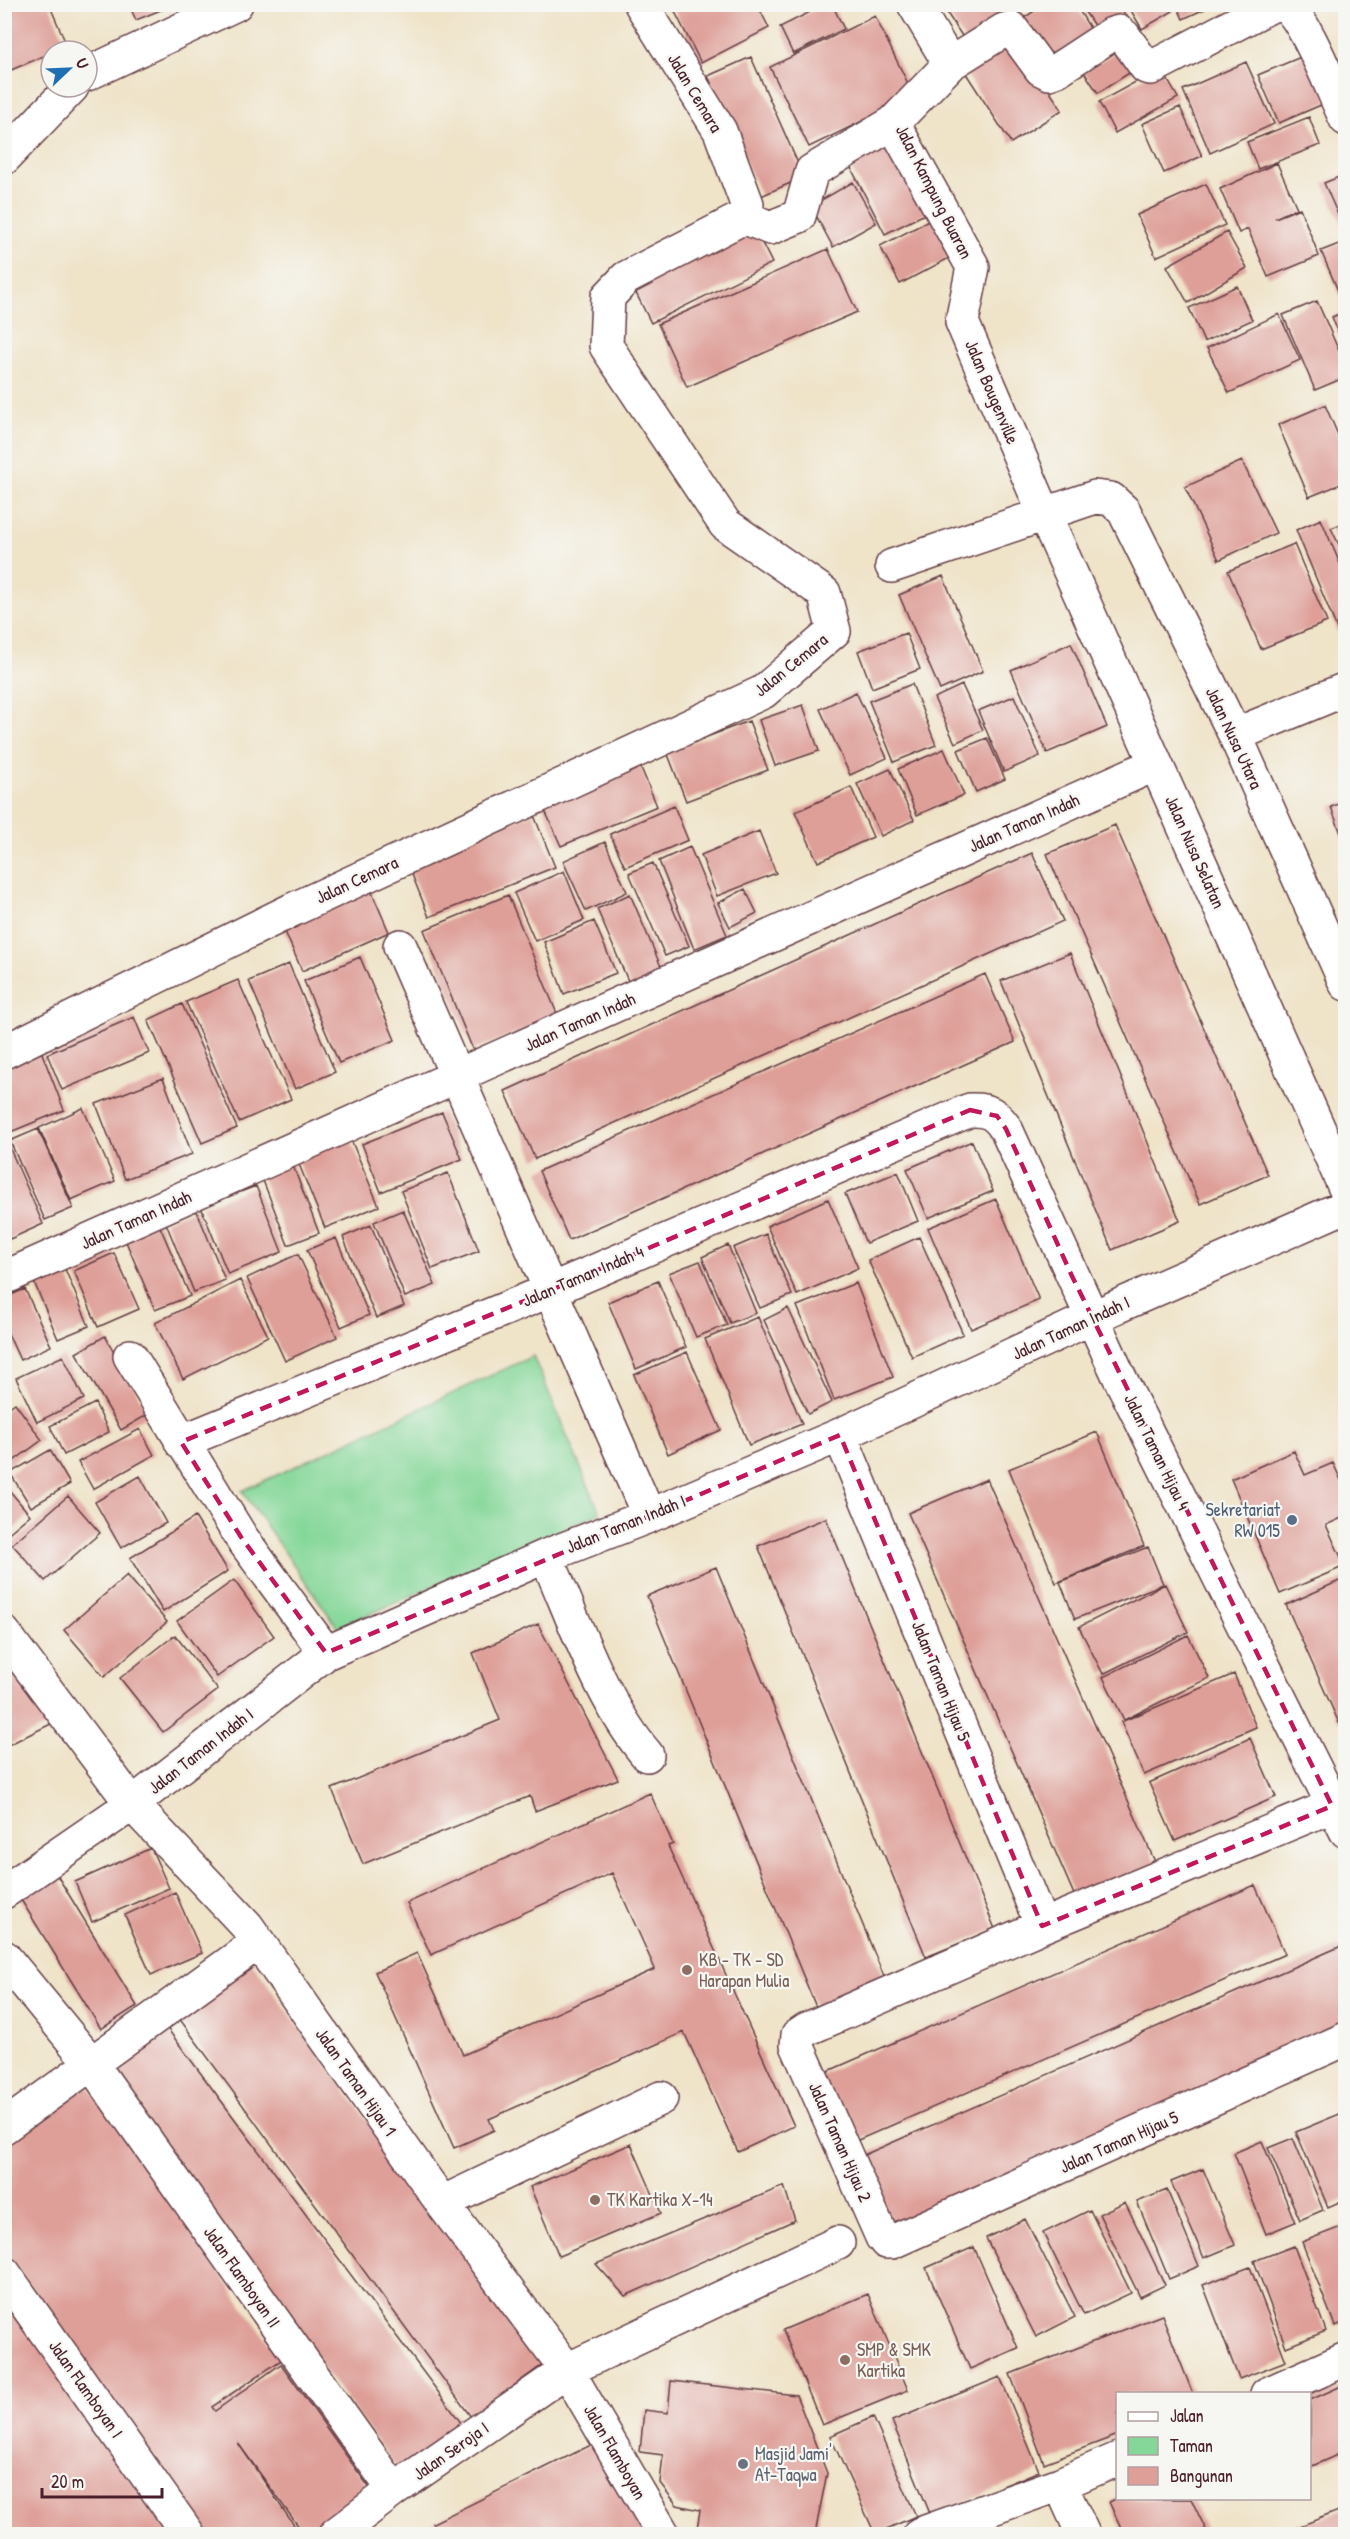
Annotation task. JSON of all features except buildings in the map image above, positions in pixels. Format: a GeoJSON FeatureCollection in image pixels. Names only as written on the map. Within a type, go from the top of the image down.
{"type":"FeatureCollection","features":[{"type":"Feature","properties":{"kind":"street"},"geometry":{"type":"LineString","coordinates":[[99,68],[236,4]]}},
{"type":"Feature","properties":{"kind":"street","name":"Jalan Cemara"},"geometry":{"type":"LineString","coordinates":[[4,1052],[292,910],[763,692],[834,631],[824,593],[725,524],[606,346],[608,297],[626,278],[744,217],[747,204],[720,132],[641,4]]}},
{"type":"Feature","properties":{"kind":"street"},"geometry":{"type":"LineString","coordinates":[[914,4],[950,64]]}},
{"type":"Feature","properties":{"kind":"street","name":"Jalan Kampung Buaran"},"geometry":{"type":"LineString","coordinates":[[973,267],[893,123],[950,64],[1004,30],[1011,28],[1041,69],[1049,73],[1112,34],[1119,32],[1146,67],[1150,68],[1274,4]]}},
{"type":"Feature","properties":{"kind":"street"},"geometry":{"type":"LineString","coordinates":[[1284,4],[1292,10],[1302,27],[1346,119]]}},
{"type":"Feature","properties":{"kind":"street"},"geometry":{"type":"LineString","coordinates":[[4,158],[61,99]]}},
{"type":"Feature","properties":{"kind":"street"},"geometry":{"type":"LineString","coordinates":[[744,217],[770,228],[798,216],[812,171],[893,123]]}},
{"type":"Feature","properties":{"kind":"street","name":"Jalan Bougenville"},"geometry":{"type":"LineString","coordinates":[[973,267],[962,322],[1044,513]]}},
{"type":"Feature","properties":{"kind":"street","name":"Jalan Nusa Utara"},"geometry":{"type":"LineString","coordinates":[[1044,513],[1095,497],[1110,499],[1124,511],[1234,735],[1346,984]]}},
{"type":"Feature","properties":{"kind":"street"},"geometry":{"type":"LineString","coordinates":[[892,566],[1044,513]]}},
{"type":"Feature","properties":{"kind":"street","name":"Jalan Nusa Selatan"},"geometry":{"type":"LineString","coordinates":[[1044,513],[1346,1190]]}},
{"type":"Feature","properties":{"kind":"street"},"geometry":{"type":"LineString","coordinates":[[1234,735],[1346,688]]}},
{"type":"Feature","properties":{"kind":"street","name":"Jalan Taman Indah"},"geometry":{"type":"LineString","coordinates":[[4,1278],[1156,764]]}},
{"type":"Feature","properties":{"kind":"street"},"geometry":{"type":"LineString","coordinates":[[400,946],[649,1516]]}},
{"type":"Feature","properties":{"kind":"street","name":"Jalan Taman Indah 4"},"geometry":{"type":"LineString","coordinates":[[181,1442],[551,1290],[970,1110],[983,1109]]}},
{"type":"Feature","properties":{"kind":"street","name":"Jalan Taman Hijau 4"},"geometry":{"type":"LineString","coordinates":[[983,1109],[997,1116],[1006,1129],[1091,1318],[1339,1818]]}},
{"type":"Feature","properties":{"kind":"street","name":"Jalan Taman Indah I"},"geometry":{"type":"LineString","coordinates":[[4,1633],[132,1804],[326,1653],[546,1556],[649,1516],[840,1435],[1091,1318],[1346,1206]]}},
{"type":"Feature","properties":{"kind":"street"},"geometry":{"type":"LineString","coordinates":[[130,1356],[241,1537],[326,1653]]}},
{"type":"Feature","properties":{"kind":"street","name":"Jalan Taman Hijau 5"},"geometry":{"type":"LineString","coordinates":[[840,1435],[1042,1926]]}},
{"type":"Feature","properties":{"kind":"street"},"geometry":{"type":"LineString","coordinates":[[546,1556],[607,1695],[626,1731],[646,1755]]}},
{"type":"Feature","properties":{"kind":"street"},"geometry":{"type":"LineString","coordinates":[[4,1892],[132,1804]]}},
{"type":"Feature","properties":{"kind":"street","name":"Jalan Taman Hijau 1"},"geometry":{"type":"LineString","coordinates":[[132,1804],[241,1918],[442,2203],[567,2370]]}},
{"type":"Feature","properties":{"kind":"street"},"geometry":{"type":"LineString","coordinates":[[1042,1926],[1339,1818]]}},
{"type":"Feature","properties":{"kind":"street","name":"Jalan Taman Hijau 2"},"geometry":{"type":"LineString","coordinates":[[892,2242],[886,2242],[882,2237],[797,2045],[798,2035],[807,2029],[1042,1926]]}},
{"type":"Feature","properties":{"kind":"street"},"geometry":{"type":"LineString","coordinates":[[4,2127],[257,1943]]}},
{"type":"Feature","properties":{"kind":"street","name":"Jalan Flamboyan II"},"geometry":{"type":"LineString","coordinates":[[4,1957],[91,2063],[394,2490]]}},
{"type":"Feature","properties":{"kind":"street","name":"Jalan Taman Hijau 5"},"geometry":{"type":"LineString","coordinates":[[892,2242],[1346,2039]]}},
{"type":"Feature","properties":{"kind":"street"},"geometry":{"type":"LineString","coordinates":[[442,2203],[661,2098]]}},
{"type":"Feature","properties":{"kind":"street","name":"Jalan Seroja I"},"geometry":{"type":"LineString","coordinates":[[336,2535],[394,2490],[567,2370],[838,2243]]}},
{"type":"Feature","properties":{"kind":"street","name":"Jalan Flamboyan I"},"geometry":{"type":"LineString","coordinates":[[4,2273],[188,2535]]}},
{"type":"Feature","properties":{"kind":"street"},"geometry":{"type":"LineString","coordinates":[[1272,2392],[1346,2359]]}},
{"type":"Feature","properties":{"kind":"street","name":"Jalan Flamboyan"},"geometry":{"type":"LineString","coordinates":[[567,2370],[663,2535]]}},
{"type":"Feature","properties":{"kind":"street"},"geometry":{"type":"LineString","coordinates":[[920,2535],[1060,2484],[1116,2459]]}},
{"type":"Feature","properties":{"kind":"street"},"geometry":{"type":"LineString","coordinates":[[1060,2484],[1083,2535]]}},
{"type":"Feature","properties":{"kind":"highlighted area"},"geometry":{"type":"Polygon","coordinates":[[[970,1110],[997,1116],[1006,1129],[1071,1274],[1332,1806],[1042,1926],[840,1435],[326,1653],[241,1537],[181,1442],[551,1290],[970,1110]]]}},
{"type":"Feature","properties":{"kind":"green space"},"geometry":{"type":"Polygon","coordinates":[[[533,1356],[600,1513],[338,1628],[242,1491],[533,1356]]]}},
{"type":"Feature","properties":{"kind":"place","name":"Sekretariat RW 015"},"geometry":{"type":"Point","coordinates":[1292,1520]}},
{"type":"Feature","properties":{"kind":"place","name":"KB - TK - SD Harapan Mulia"},"geometry":{"type":"Point","coordinates":[687,1970]}},
{"type":"Feature","properties":{"kind":"place","name":"TK Kartika X-14"},"geometry":{"type":"Point","coordinates":[595,2200]}},
{"type":"Feature","properties":{"kind":"place","name":"SMP & SMK Kartika"},"geometry":{"type":"Point","coordinates":[845,2360]}},
{"type":"Feature","properties":{"kind":"place","name":"Masjid Jami' At-Taqwa"},"geometry":{"type":"Point","coordinates":[743,2464]}}]}
